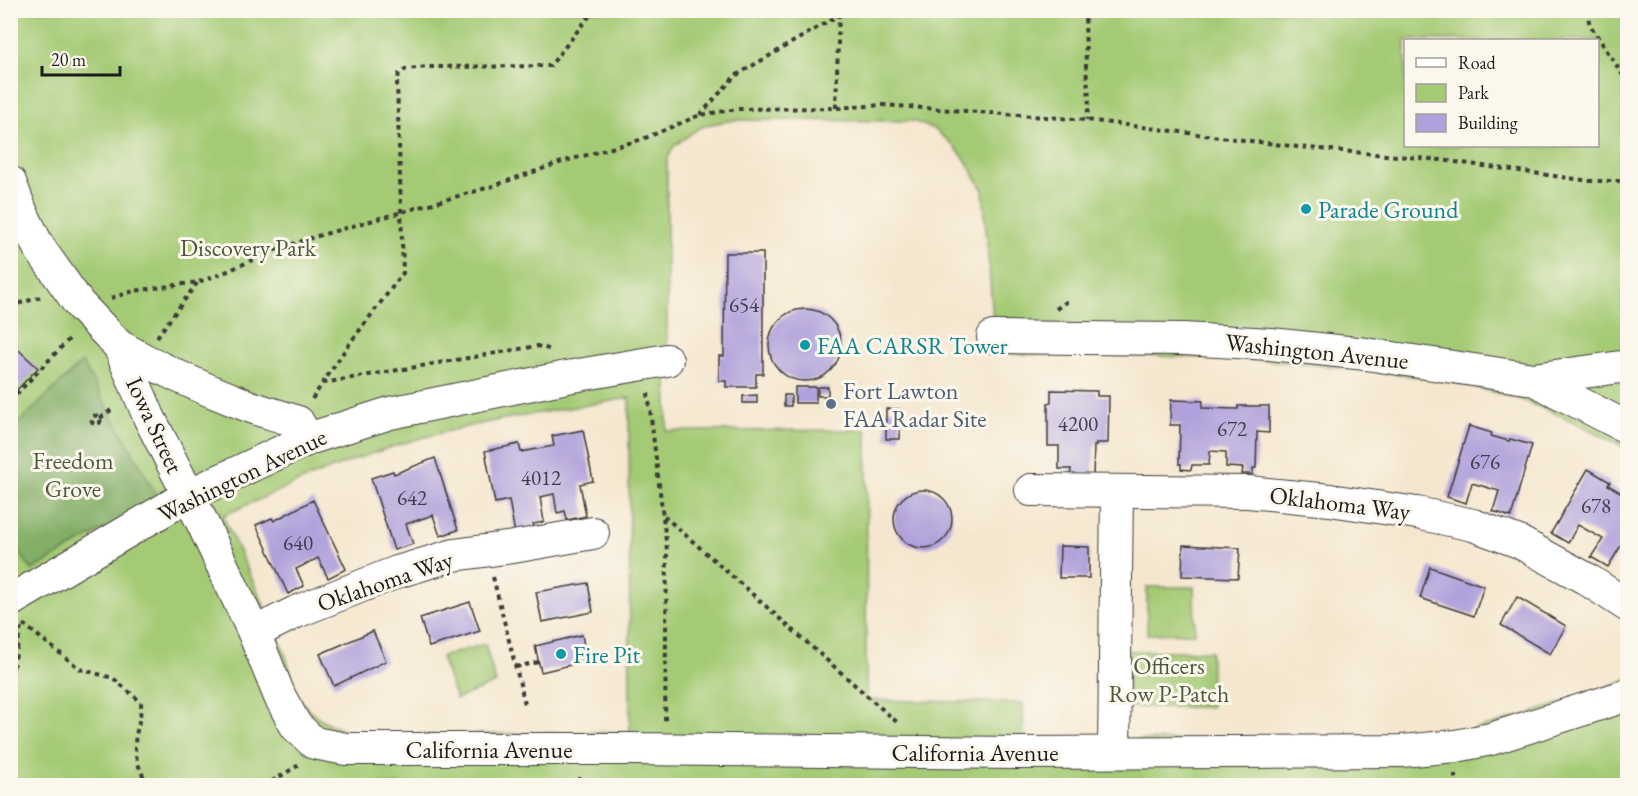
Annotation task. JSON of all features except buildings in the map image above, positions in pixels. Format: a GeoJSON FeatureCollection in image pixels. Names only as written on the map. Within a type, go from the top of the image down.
{"type":"FeatureCollection","features":[{"type":"Feature","properties":{"kind":"street","name":"Iowa Street"},"geometry":{"type":"LineString","coordinates":[[10,182],[38,246],[77,318],[130,352],[149,417],[189,495],[254,633],[280,697],[296,726],[314,743]]}},
{"type":"Feature","properties":{"kind":"street","name":"Washington Avenue"},"geometry":{"type":"LineString","coordinates":[[993,337],[1058,317],[1183,339],[1271,344],[1366,354],[1533,379],[1628,428]]}},
{"type":"Feature","properties":{"kind":"street"},"geometry":{"type":"LineString","coordinates":[[130,352],[303,431]]}},
{"type":"Feature","properties":{"kind":"street","name":"Washington Avenue"},"geometry":{"type":"LineString","coordinates":[[16,608],[189,495],[303,431],[390,413],[566,365],[656,362]]}},
{"type":"Feature","properties":{"kind":"street"},"geometry":{"type":"LineString","coordinates":[[1533,379],[1628,366]]}},
{"type":"Feature","properties":{"kind":"street","name":"Oklahoma Way"},"geometry":{"type":"LineString","coordinates":[[1031,490],[1275,494],[1387,508],[1443,518],[1473,525],[1519,542],[1585,578],[1628,606]]}},
{"type":"Feature","properties":{"kind":"street"},"geometry":{"type":"LineString","coordinates":[[1114,752],[1117,492]]}},
{"type":"Feature","properties":{"kind":"street","name":"Oklahoma Way"},"geometry":{"type":"LineString","coordinates":[[254,633],[313,604],[397,572],[454,555],[592,533]]}},
{"type":"Feature","properties":{"kind":"street","name":"California Avenue"},"geometry":{"type":"LineString","coordinates":[[314,743],[346,749],[931,752],[1402,751],[1456,747],[1491,739],[1628,695]]}},
{"type":"Feature","properties":{"kind":"path"},"geometry":{"type":"LineString","coordinates":[[303,431],[322,383],[403,273],[397,82],[399,74],[406,69],[429,67],[550,66],[594,10]]}},
{"type":"Feature","properties":{"kind":"path"},"geometry":{"type":"LineString","coordinates":[[1084,10],[1089,98],[1087,120]]}},
{"type":"Feature","properties":{"kind":"path"},"geometry":{"type":"LineString","coordinates":[[1586,10],[1590,25],[1628,83]]}},
{"type":"Feature","properties":{"kind":"path"},"geometry":{"type":"LineString","coordinates":[[700,115],[735,76],[839,13]]}},
{"type":"Feature","properties":{"kind":"path"},"geometry":{"type":"LineString","coordinates":[[836,108],[839,13]]}},
{"type":"Feature","properties":{"kind":"path"},"geometry":{"type":"LineString","coordinates":[[10,401],[77,318],[115,297],[134,291],[198,282],[275,250],[314,237],[490,187],[562,162],[643,139],[700,115],[738,109],[883,105],[1087,120],[1298,147],[1441,160],[1590,181],[1628,181]]}},
{"type":"Feature","properties":{"kind":"path"},"geometry":{"type":"LineString","coordinates":[[130,352],[174,312],[198,282]]}},
{"type":"Feature","properties":{"kind":"path"},"geometry":{"type":"LineString","coordinates":[[322,383],[537,346],[566,365]]}},
{"type":"Feature","properties":{"kind":"path"},"geometry":{"type":"LineString","coordinates":[[656,362],[663,516],[667,550],[665,749]]}},
{"type":"Feature","properties":{"kind":"path"},"geometry":{"type":"LineString","coordinates":[[100,418],[120,405]]}},
{"type":"Feature","properties":{"kind":"path"},"geometry":{"type":"LineString","coordinates":[[663,516],[931,752]]}},
{"type":"Feature","properties":{"kind":"path"},"geometry":{"type":"LineString","coordinates":[[486,550],[526,708]]}},
{"type":"Feature","properties":{"kind":"path"},"geometry":{"type":"LineString","coordinates":[[10,685],[16,608]]}},
{"type":"Feature","properties":{"kind":"path"},"geometry":{"type":"LineString","coordinates":[[16,608],[80,669],[113,678],[141,702],[142,712],[135,748],[140,771],[148,786]]}},
{"type":"Feature","properties":{"kind":"path"},"geometry":{"type":"LineString","coordinates":[[516,667],[538,662]]}},
{"type":"Feature","properties":{"kind":"path"},"geometry":{"type":"LineString","coordinates":[[264,786],[300,765],[314,743]]}},
{"type":"Feature","properties":{"kind":"path"},"geometry":{"type":"LineString","coordinates":[[1455,775],[1455,786]]}},
{"type":"Feature","properties":{"kind":"path"},"geometry":{"type":"LineString","coordinates":[[10,777],[15,786]]}},
{"type":"Feature","properties":{"kind":"green space","name":"Discovery Park"},"geometry":{"type":"Polygon","coordinates":[[[10,11],[1627,11],[1627,448],[1562,416],[1517,398],[1450,381],[1354,368],[1262,360],[992,354],[993,320],[983,190],[965,159],[951,143],[934,129],[913,121],[734,120],[699,128],[674,146],[667,160],[667,431],[867,430],[866,700],[1023,703],[1024,740],[1419,741],[1472,730],[1524,715],[1627,679],[1627,785],[11,785],[10,11]],[[629,398],[486,423],[401,444],[310,477],[223,516],[284,651],[299,697],[315,715],[328,723],[358,736],[630,732],[629,398]]]}},
{"type":"Feature","properties":{"kind":"green space","name":"Freedom Grove"},"geometry":{"type":"Polygon","coordinates":[[[82,362],[158,498],[32,570],[11,541],[11,430],[82,362]]]}},
{"type":"Feature","properties":{"kind":"green space"},"geometry":{"type":"Polygon","coordinates":[[[1147,587],[1194,587],[1195,633],[1147,634],[1147,587]]]}},
{"type":"Feature","properties":{"kind":"green space"},"geometry":{"type":"Polygon","coordinates":[[[485,644],[496,683],[456,699],[441,657],[485,644]]]}},
{"type":"Feature","properties":{"kind":"green space","name":"Officers Row P-Patch"},"geometry":{"type":"Polygon","coordinates":[[[1128,651],[1211,651],[1211,707],[1128,707],[1128,651]]]}},
{"type":"Feature","properties":{"kind":"place","name":"Parade Ground"},"geometry":{"type":"Point","coordinates":[1306,209]}},
{"type":"Feature","properties":{"kind":"place","name":"FAA CARSR Tower"},"geometry":{"type":"Point","coordinates":[805,345]}},
{"type":"Feature","properties":{"kind":"place","name":"Fort Lawton FAA Radar Site"},"geometry":{"type":"Point","coordinates":[831,404]}},
{"type":"Feature","properties":{"kind":"place","name":"Fire Pit"},"geometry":{"type":"Point","coordinates":[561,654]}}]}
